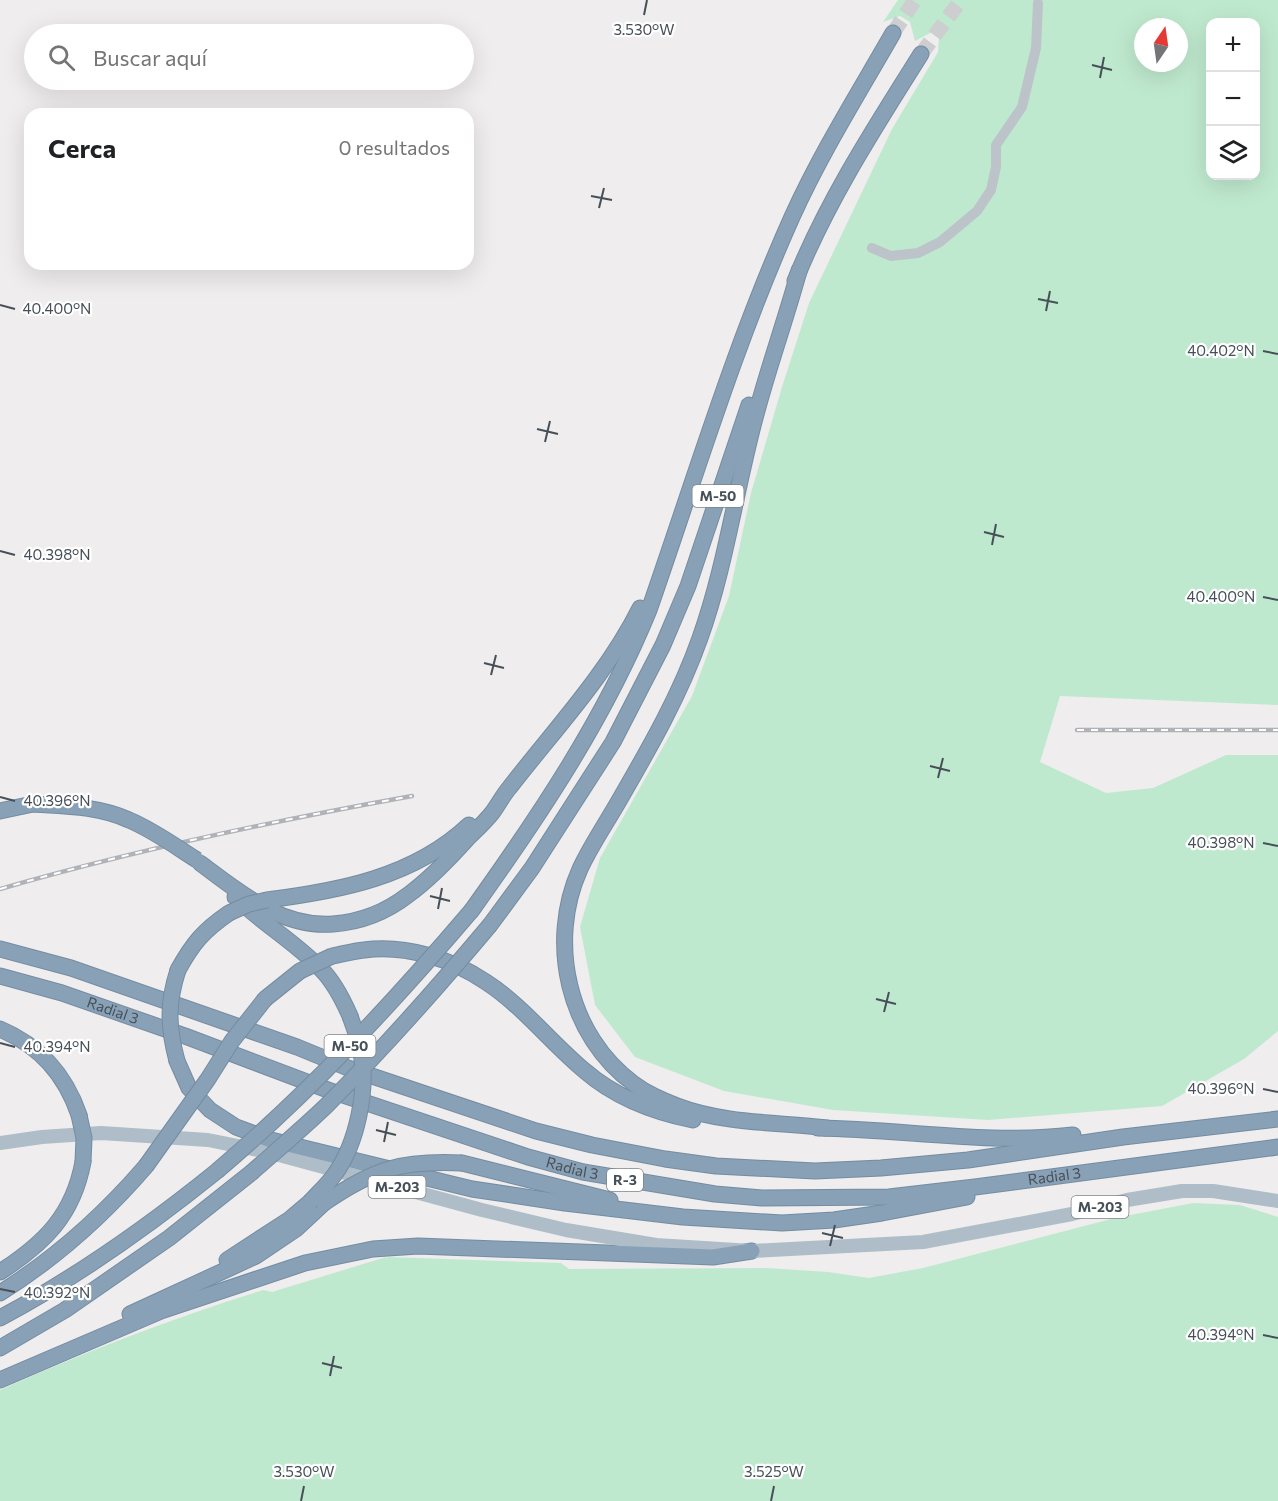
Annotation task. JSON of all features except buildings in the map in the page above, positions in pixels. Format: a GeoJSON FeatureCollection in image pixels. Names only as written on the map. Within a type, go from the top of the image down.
{"type":"FeatureCollection","features":[{"type":"Feature","properties":{"kind":"highway","name":"M-50"},"geometry":{"type":"LineString","coordinates":[[0,1318],[94,1261],[161,1216],[217,1171],[298,1099],[372,1024],[472,910],[511,856],[589,732],[636,642],[666,562],[733,364],[792,216],[829,144],[893,33]]}},
{"type":"Feature","properties":{"kind":"highway","name":"M-50"},"geometry":{"type":"LineString","coordinates":[[0,1348],[65,1310],[169,1238],[251,1173],[325,1107],[380,1051],[437,987],[490,925],[532,868],[613,742],[663,645],[688,586],[753,392],[799,271],[859,153],[921,54]]}},
{"type":"Feature","properties":{"kind":"highway"},"geometry":{"type":"LineString","coordinates":[[799,271],[754,422],[720,572],[701,638],[680,688],[580,868],[569,896],[564,934],[570,988],[591,1038],[604,1056],[633,1084],[680,1107],[724,1118],[938,1136],[1005,1138],[1064,1136],[1194,1122],[1277,1119]]}},
{"type":"Feature","properties":{"kind":"highway"},"geometry":{"type":"LineString","coordinates":[[0,811],[33,804],[79,807],[128,819],[162,837],[242,895],[272,912],[312,923],[331,924],[376,915],[416,888],[442,866],[492,813],[508,788],[615,653],[655,577],[666,562]]}},
{"type":"Feature","properties":{"kind":"highway"},"geometry":{"type":"LineString","coordinates":[[508,788],[460,833],[404,868],[368,882],[328,892],[249,904],[229,913],[192,944],[177,970],[169,1008],[170,1036],[177,1061],[189,1088],[210,1110],[236,1127],[271,1140],[472,1189],[565,1203],[734,1221],[809,1222],[882,1213],[1113,1169]]}},
{"type":"Feature","properties":{"kind":"highway"},"geometry":{"type":"LineString","coordinates":[[198,862],[253,914],[321,969],[342,999],[350,1016],[361,1053],[362,1082],[356,1129],[349,1148],[317,1203]]}},
{"type":"Feature","properties":{"kind":"highway","name":"Radial 3"},"geometry":{"type":"LineString","coordinates":[[0,949],[71,968],[297,1047],[348,1068],[536,1131],[592,1145],[675,1160],[762,1169],[815,1171],[881,1168],[968,1160],[1123,1137],[1277,1119]]}},
{"type":"Feature","properties":{"kind":"highway"},"geometry":{"type":"LineString","coordinates":[[0,1293],[50,1260],[124,1192],[146,1166],[202,1088],[232,1041],[265,999],[300,971],[332,956],[365,949],[399,949],[445,961],[468,971],[486,981],[504,996],[586,1072],[610,1089],[657,1111],[687,1119],[739,1126],[827,1128]]}},
{"type":"Feature","properties":{"kind":"highway","name":"Radial 3"},"geometry":{"type":"LineString","coordinates":[[0,976],[62,993],[328,1090],[528,1157],[583,1172],[661,1186],[762,1198],[889,1197],[1278,1147]]}},
{"type":"Feature","properties":{"kind":"highway"},"geometry":{"type":"LineString","coordinates":[[0,1029],[16,1036],[44,1056],[66,1083],[79,1115],[84,1138],[83,1162],[75,1191],[61,1219],[41,1242],[0,1272]]}},
{"type":"Feature","properties":{"kind":"highway"},"geometry":{"type":"LineString","coordinates":[[0,1378],[157,1301],[248,1248],[290,1219],[371,1174],[399,1166],[426,1161],[462,1163],[607,1200],[684,1212],[782,1219],[882,1213]]}},
{"type":"Feature","properties":{"kind":"highway"},"geometry":{"type":"LineString","coordinates":[[0,1378],[161,1311],[305,1263],[373,1249],[418,1246],[713,1257],[752,1251]]}},
{"type":"Feature","properties":{"kind":"main road","name":"M-203"},"geometry":{"type":"LineString","coordinates":[[0,1143],[100,1133],[208,1140],[268,1152],[482,1210],[566,1230],[656,1245],[752,1251],[923,1242],[1072,1214],[1136,1198],[1182,1191],[1223,1192],[1278,1201]]}},
{"type":"Feature","properties":{"kind":"street"},"geometry":{"type":"LineString","coordinates":[[872,248],[891,256],[918,252],[940,242],[977,211],[991,190],[996,166],[996,145],[1022,107],[1036,48],[1038,3]]}},
{"type":"Feature","properties":{"kind":"green space"},"geometry":{"type":"Polygon","coordinates":[[[898,0],[1278,0],[1278,705],[1060,696],[1040,762],[1106,793],[1153,788],[1226,755],[1278,755],[1278,1031],[1244,1059],[1162,1106],[988,1120],[833,1110],[724,1091],[635,1057],[595,1005],[580,927],[600,858],[692,696],[729,596],[751,493],[809,303],[892,129],[938,52],[939,37],[932,32],[915,41],[910,22],[900,16],[883,22],[898,0]]]}},
{"type":"Feature","properties":{"kind":"green space"},"geometry":{"type":"Polygon","coordinates":[[[1193,1203],[1240,1205],[1278,1217],[1278,1501],[0,1501],[0,1390],[64,1362],[196,1312],[263,1290],[272,1292],[386,1257],[387,1259],[387,1257],[561,1263],[569,1269],[767,1268],[828,1272],[869,1278],[923,1268],[1115,1218],[1193,1203]]]}},
{"type":"Feature","properties":{"kind":"tunnel"},"geometry":{"type":"LineString","coordinates":[[893,33],[915,0]]}},
{"type":"Feature","properties":{"kind":"tunnel"},"geometry":{"type":"LineString","coordinates":[[921,54],[961,0]]}},
{"type":"Feature","properties":{"kind":"railway"},"geometry":{"type":"LineString","coordinates":[[1077,730],[1278,730]]}},
{"type":"Feature","properties":{"kind":"railway"},"geometry":{"type":"LineString","coordinates":[[0,889],[204,837],[412,796]]}}]}
